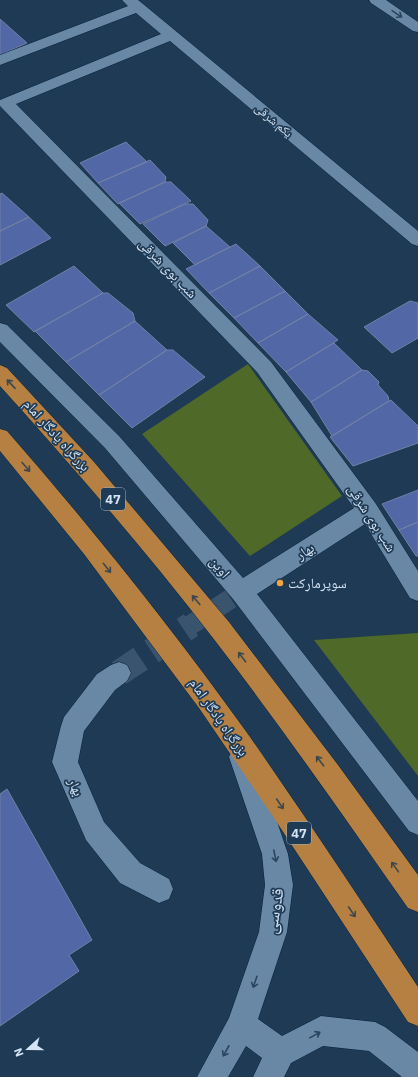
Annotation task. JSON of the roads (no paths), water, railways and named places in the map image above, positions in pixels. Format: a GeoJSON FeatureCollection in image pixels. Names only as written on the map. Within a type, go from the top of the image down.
{"type":"FeatureCollection","features":[{"type":"Feature","properties":{"kind":"highway","name":"بزرگراه یادگار امام"},"geometry":{"type":"LineString","coordinates":[[0,372],[87,468],[221,630],[330,774],[418,898]]}},
{"type":"Feature","properties":{"kind":"highway","name":"بزرگراه یادگار امام"},"geometry":{"type":"LineString","coordinates":[[0,437],[47,491],[177,657],[236,739],[418,1012]]}},
{"type":"Feature","properties":{"kind":"street"},"geometry":{"type":"LineString","coordinates":[[376,0],[418,28]]}},
{"type":"Feature","properties":{"kind":"street"},"geometry":{"type":"LineString","coordinates":[[0,60],[133,4]]}},
{"type":"Feature","properties":{"kind":"street","name":"یکم شرقی"},"geometry":{"type":"LineString","coordinates":[[133,4],[418,240]]}},
{"type":"Feature","properties":{"kind":"street","name":"شب بوی شرقی"},"geometry":{"type":"LineString","coordinates":[[172,35],[6,103],[264,367],[368,510],[418,590]]}},
{"type":"Feature","properties":{"kind":"street","name":"اوین"},"geometry":{"type":"LineString","coordinates":[[0,330],[112,442],[241,592],[418,822]]}},
{"type":"Feature","properties":{"kind":"street","name":"بهار"},"geometry":{"type":"LineString","coordinates":[[241,592],[368,510]]}},
{"type":"Feature","properties":{"kind":"street","name":"بهار"},"geometry":{"type":"LineString","coordinates":[[119,673],[106,682],[73,726],[65,762],[95,831],[130,873],[159,889]]}},
{"type":"Feature","properties":{"kind":"street","name":"قدوسی"},"geometry":{"type":"LineString","coordinates":[[212,1077],[241,1025],[273,932],[279,885],[275,854],[236,739]]}},
{"type":"Feature","properties":{"kind":"street"},"geometry":{"type":"LineString","coordinates":[[241,1025],[274,1065],[321,1031],[375,1037],[418,1071]]}},
{"type":"Feature","properties":{"kind":"tunnel"},"geometry":{"type":"LineString","coordinates":[[189,626],[241,592]]}},
{"type":"Feature","properties":{"kind":"tunnel"},"geometry":{"type":"LineString","coordinates":[[119,673],[191,625]]}},
{"type":"Feature","properties":{"kind":"place","name":"سوپرمارکت"},"geometry":{"type":"Point","coordinates":[280,583]}}]}
